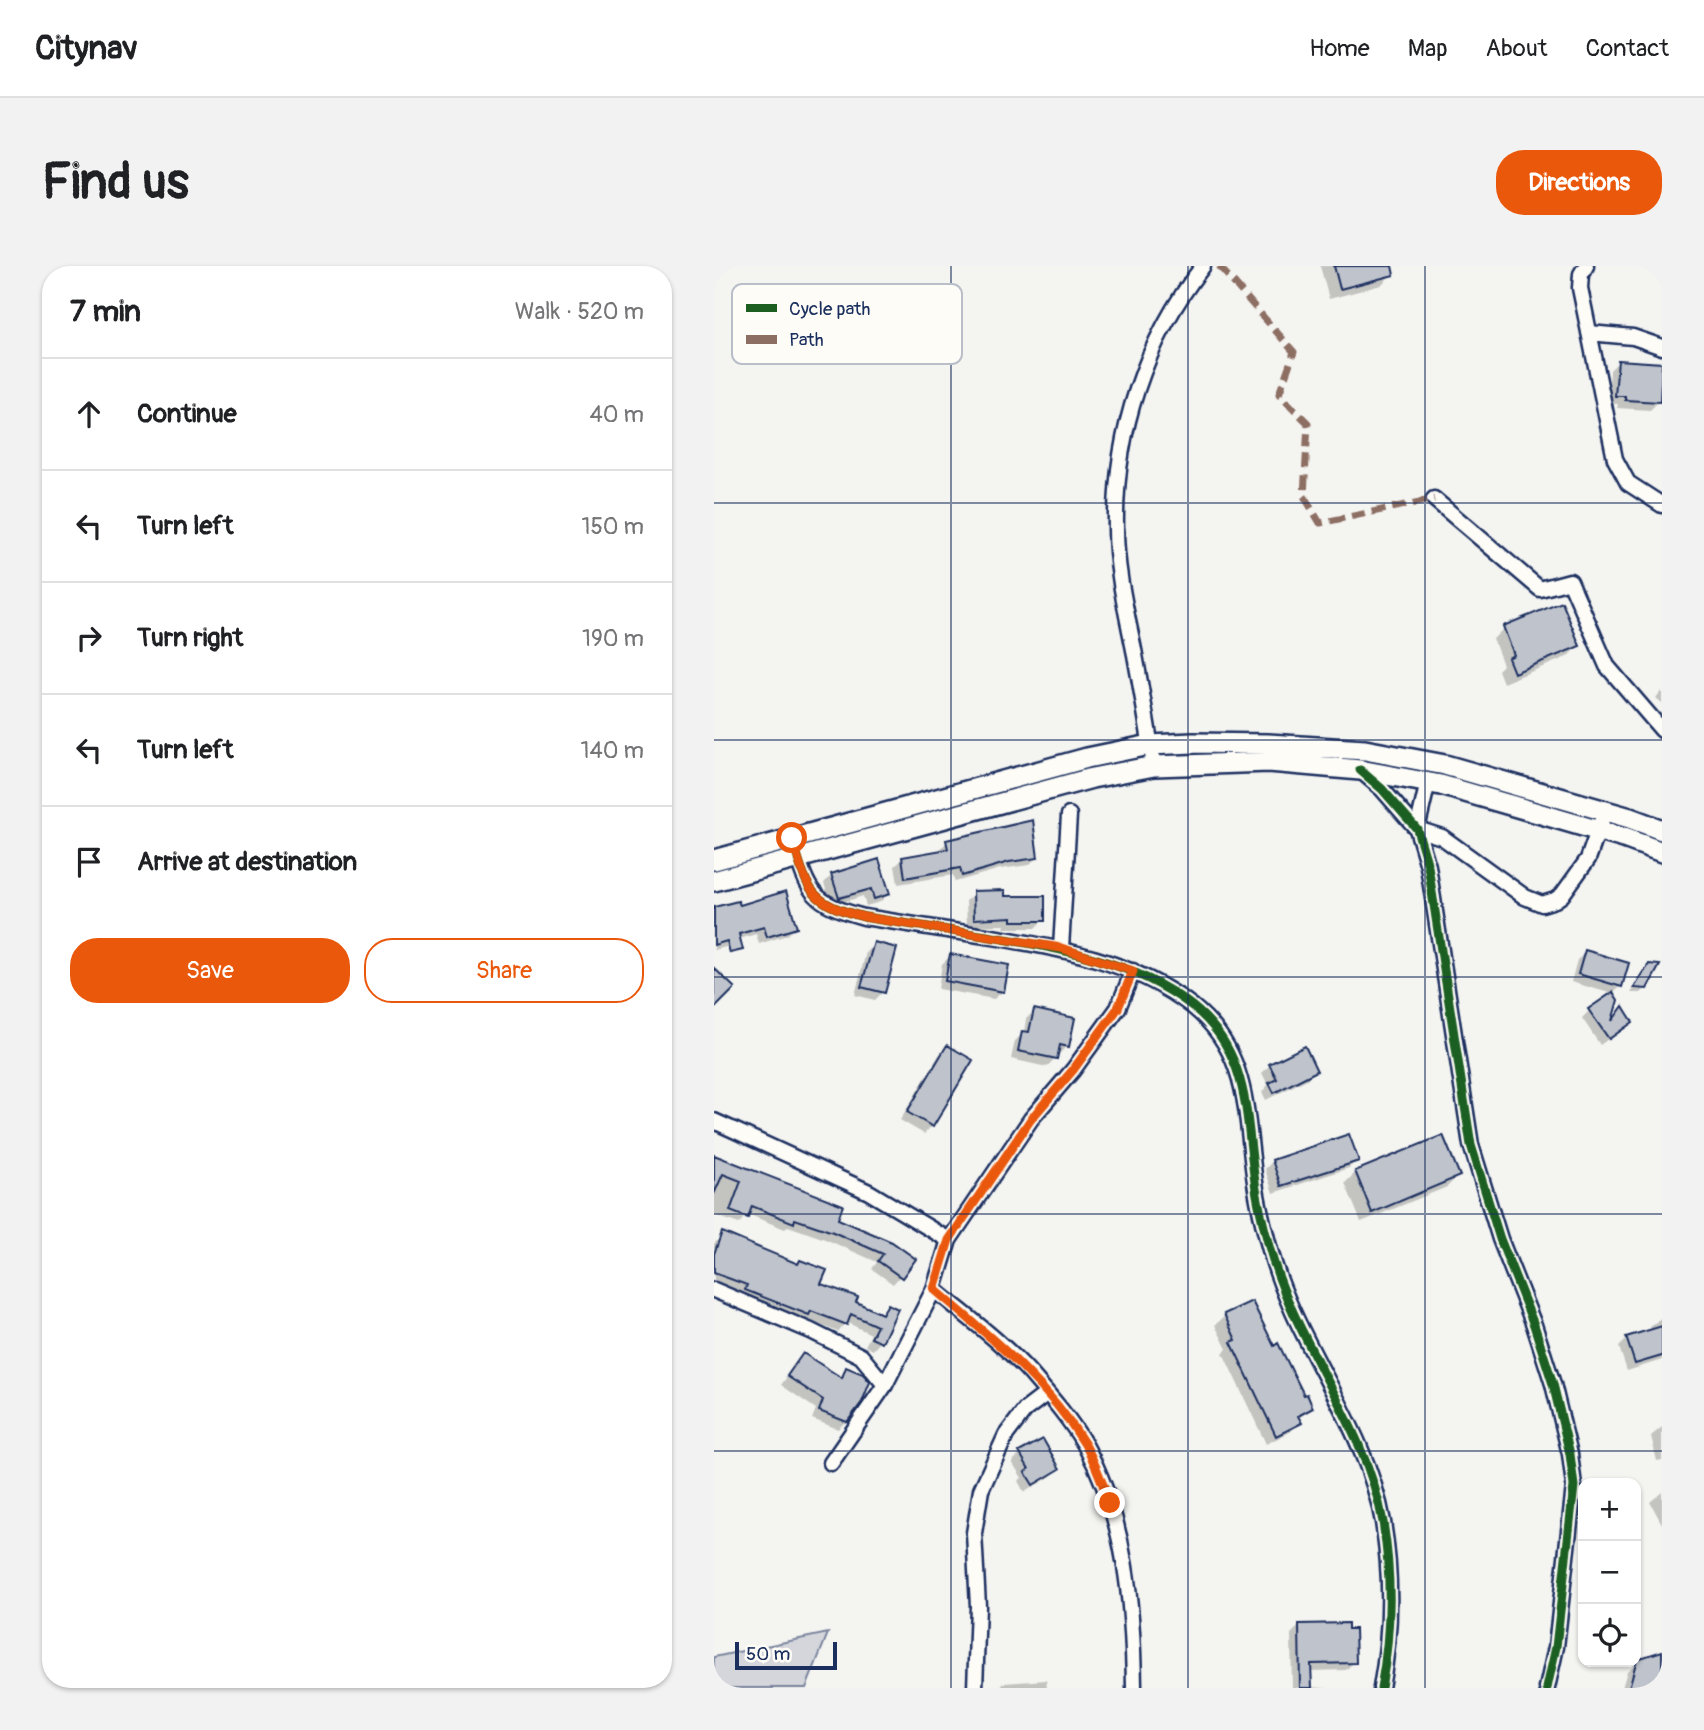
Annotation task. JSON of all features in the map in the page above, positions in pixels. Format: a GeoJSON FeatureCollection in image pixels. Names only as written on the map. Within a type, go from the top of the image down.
{"type":"FeatureCollection","features":[{"type":"Feature","properties":{"kind":"main road"},"geometry":{"type":"LineString","coordinates":[[714,860],[1087,758],[1150,745],[1268,744],[1364,750],[1445,765],[1662,830]]}},
{"type":"Feature","properties":{"kind":"main road"},"geometry":{"type":"LineString","coordinates":[[714,881],[1092,778],[1154,766],[1269,762],[1360,770],[1428,782],[1598,830],[1662,852]]}},
{"type":"Feature","properties":{"kind":"street"},"geometry":{"type":"LineString","coordinates":[[1154,766],[1120,580],[1116,529],[1118,475],[1126,428],[1156,338],[1186,287],[1203,266]]}},
{"type":"Feature","properties":{"kind":"street"},"geometry":{"type":"LineString","coordinates":[[1586,266],[1581,274],[1580,288],[1615,459],[1628,483],[1662,505]]}},
{"type":"Feature","properties":{"kind":"street"},"geometry":{"type":"LineString","coordinates":[[1589,332],[1633,337],[1662,347]]}},
{"type":"Feature","properties":{"kind":"street"},"geometry":{"type":"LineString","coordinates":[[1434,499],[1540,589],[1570,581],[1607,666],[1662,730]]}},
{"type":"Feature","properties":{"kind":"street"},"geometry":{"type":"LineString","coordinates":[[1360,770],[1382,789],[1418,830],[1428,866],[1471,1145],[1500,1239],[1534,1325],[1570,1454],[1574,1486],[1556,1647],[1547,1688]]}},
{"type":"Feature","properties":{"kind":"street"},"geometry":{"type":"LineString","coordinates":[[1418,830],[1428,782]]}},
{"type":"Feature","properties":{"kind":"street"},"geometry":{"type":"LineString","coordinates":[[1418,830],[1442,837],[1525,897],[1542,904],[1555,901],[1562,895],[1588,859],[1605,811]]}},
{"type":"Feature","properties":{"kind":"street"},"geometry":{"type":"LineString","coordinates":[[1061,948],[1069,815]]}},
{"type":"Feature","properties":{"kind":"street"},"geometry":{"type":"LineString","coordinates":[[792,838],[803,875],[811,891],[823,904],[864,917],[1061,948],[1133,971],[1170,991],[1202,1016],[1226,1046],[1240,1074],[1248,1112],[1255,1183],[1270,1252],[1295,1318],[1354,1437],[1382,1520],[1388,1560],[1389,1615],[1381,1688]]}},
{"type":"Feature","properties":{"kind":"street"},"geometry":{"type":"LineString","coordinates":[[831,1463],[885,1385],[934,1289],[949,1240],[1031,1119],[1073,1070],[1118,1008],[1133,971]]}},
{"type":"Feature","properties":{"kind":"street"},"geometry":{"type":"LineString","coordinates":[[714,1121],[869,1192],[949,1240]]}},
{"type":"Feature","properties":{"kind":"street"},"geometry":{"type":"LineString","coordinates":[[934,1289],[1029,1372],[1085,1444],[1110,1503],[1121,1544],[1130,1590],[1134,1688]]}},
{"type":"Feature","properties":{"kind":"street"},"geometry":{"type":"LineString","coordinates":[[714,1290],[811,1331],[861,1356],[885,1385]]}},
{"type":"Feature","properties":{"kind":"street"},"geometry":{"type":"LineString","coordinates":[[975,1688],[978,1606],[974,1533],[981,1490],[1006,1435],[1025,1409],[1046,1394]]}},
{"type":"Feature","properties":{"kind":"shaded area"},"geometry":{"type":"Polygon","coordinates":[[[828,1633],[806,1688],[714,1688],[714,1657],[828,1633]]]}},
{"type":"Feature","properties":{"kind":"building"},"geometry":{"type":"Polygon","coordinates":[[[1334,266],[1392,266],[1394,275],[1340,289],[1334,266]]]}},
{"type":"Feature","properties":{"kind":"building"},"geometry":{"type":"Polygon","coordinates":[[[1618,360],[1662,363],[1660,402],[1625,400],[1625,396],[1615,396],[1618,360]]]}},
{"type":"Feature","properties":{"kind":"building"},"geometry":{"type":"Polygon","coordinates":[[[1562,602],[1580,646],[1514,673],[1508,658],[1514,655],[1503,626],[1562,602]]]}},
{"type":"Feature","properties":{"kind":"building"},"geometry":{"type":"Polygon","coordinates":[[[1033,820],[1038,858],[1009,862],[962,876],[960,868],[905,878],[902,857],[948,849],[946,840],[1033,820]]]}},
{"type":"Feature","properties":{"kind":"building"},"geometry":{"type":"Polygon","coordinates":[[[879,859],[890,894],[874,899],[871,889],[839,898],[831,874],[879,859]]]}},
{"type":"Feature","properties":{"kind":"building"},"geometry":{"type":"Polygon","coordinates":[[[1005,890],[1005,896],[1045,896],[1045,921],[1012,921],[1012,917],[974,919],[973,891],[1005,890]]]}},
{"type":"Feature","properties":{"kind":"building"},"geometry":{"type":"Polygon","coordinates":[[[786,891],[797,928],[767,937],[764,927],[739,934],[743,950],[730,953],[727,941],[714,945],[714,907],[738,901],[740,905],[786,891]]]}},
{"type":"Feature","properties":{"kind":"building"},"geometry":{"type":"Polygon","coordinates":[[[874,942],[897,948],[885,993],[861,987],[874,942]]]}},
{"type":"Feature","properties":{"kind":"building"},"geometry":{"type":"Polygon","coordinates":[[[1585,950],[1629,963],[1622,987],[1578,974],[1585,950]]]}},
{"type":"Feature","properties":{"kind":"building"},"geometry":{"type":"Polygon","coordinates":[[[950,954],[1009,965],[1004,992],[945,981],[950,954]]]}},
{"type":"Feature","properties":{"kind":"building"},"geometry":{"type":"Polygon","coordinates":[[[1649,964],[1660,965],[1647,989],[1634,988],[1649,964]]]}},
{"type":"Feature","properties":{"kind":"building"},"geometry":{"type":"Polygon","coordinates":[[[714,968],[735,988],[714,1009],[714,968]]]}},
{"type":"Feature","properties":{"kind":"building"},"geometry":{"type":"Polygon","coordinates":[[[1613,992],[1618,1000],[1612,1021],[1623,1006],[1633,1022],[1609,1039],[1588,1009],[1613,992]]]}},
{"type":"Feature","properties":{"kind":"building"},"geometry":{"type":"Polygon","coordinates":[[[1034,1009],[1075,1018],[1069,1047],[1060,1045],[1057,1059],[1018,1051],[1022,1031],[1029,1032],[1034,1009]]]}},
{"type":"Feature","properties":{"kind":"building"},"geometry":{"type":"Polygon","coordinates":[[[947,1045],[973,1060],[933,1127],[907,1112],[947,1045]]]}},
{"type":"Feature","properties":{"kind":"building"},"geometry":{"type":"Polygon","coordinates":[[[1305,1046],[1317,1071],[1274,1093],[1269,1083],[1277,1079],[1269,1064],[1305,1046]]]}},
{"type":"Feature","properties":{"kind":"building"},"geometry":{"type":"Polygon","coordinates":[[[1349,1134],[1359,1161],[1281,1186],[1272,1160],[1349,1134]]]}},
{"type":"Feature","properties":{"kind":"building"},"geometry":{"type":"Polygon","coordinates":[[[1443,1135],[1460,1176],[1372,1213],[1355,1171],[1443,1135]]]}},
{"type":"Feature","properties":{"kind":"building"},"geometry":{"type":"Polygon","coordinates":[[[714,1155],[843,1205],[838,1219],[892,1242],[916,1259],[902,1278],[878,1261],[883,1254],[833,1232],[795,1219],[794,1223],[752,1206],[748,1218],[730,1211],[741,1181],[723,1174],[714,1194],[714,1155]]]}},
{"type":"Feature","properties":{"kind":"building"},"geometry":{"type":"Polygon","coordinates":[[[722,1232],[798,1264],[800,1260],[827,1270],[821,1284],[858,1297],[856,1302],[882,1314],[888,1304],[898,1309],[882,1343],[871,1338],[877,1326],[851,1314],[847,1325],[811,1311],[809,1315],[745,1290],[747,1285],[714,1273],[714,1254],[722,1232]]]}},
{"type":"Feature","properties":{"kind":"building"},"geometry":{"type":"Polygon","coordinates":[[[1252,1301],[1274,1346],[1278,1343],[1313,1408],[1298,1416],[1302,1423],[1276,1436],[1231,1342],[1236,1340],[1224,1314],[1252,1301]]]}},
{"type":"Feature","properties":{"kind":"building"},"geometry":{"type":"Polygon","coordinates":[[[1662,1326],[1662,1356],[1635,1364],[1626,1337],[1662,1326]]]}},
{"type":"Feature","properties":{"kind":"building"},"geometry":{"type":"Polygon","coordinates":[[[803,1353],[842,1378],[846,1367],[863,1374],[870,1382],[862,1402],[847,1422],[819,1411],[823,1400],[787,1376],[803,1353]]]}},
{"type":"Feature","properties":{"kind":"building"},"geometry":{"type":"Polygon","coordinates":[[[1043,1439],[1060,1469],[1033,1485],[1025,1472],[1029,1469],[1019,1452],[1043,1439]]]}},
{"type":"Feature","properties":{"kind":"building"},"geometry":{"type":"Polygon","coordinates":[[[1348,1623],[1348,1629],[1355,1629],[1356,1663],[1311,1664],[1312,1688],[1300,1688],[1299,1624],[1348,1623]]]}},
{"type":"Feature","properties":{"kind":"building"},"geometry":{"type":"Polygon","coordinates":[[[1662,1651],[1662,1688],[1629,1688],[1635,1667],[1641,1667],[1641,1658],[1662,1651]]]}},
{"type":"Feature","properties":{"kind":"marked path"},"geometry":{"type":"LineString","coordinates":[[1219,266],[1294,352],[1279,394],[1308,423],[1304,496],[1320,523],[1434,499]]}},
{"type":"Feature","properties":{"kind":"cycle path"},"geometry":{"type":"LineString","coordinates":[[1360,770],[1382,789],[1417,829],[1428,866],[1471,1145],[1500,1239],[1534,1325],[1553,1384],[1570,1454],[1574,1486],[1556,1647],[1547,1688]]}},
{"type":"Feature","properties":{"kind":"cycle path"},"geometry":{"type":"LineString","coordinates":[[792,838],[807,882],[813,892],[831,906],[864,917],[1067,951],[1120,967],[1145,977],[1192,1006],[1211,1024],[1225,1044],[1242,1087],[1256,1191],[1270,1250],[1296,1319],[1362,1452],[1383,1522],[1389,1605],[1381,1688]]}},
{"type":"Feature","properties":{"kind":"route"},"geometry":{"type":"LineString","coordinates":[[792,838],[803,875],[811,891],[823,904],[836,910],[864,917],[1061,948],[1133,971],[1118,1008],[1073,1070],[1031,1119],[949,1240],[934,1289],[1029,1372],[1085,1444],[1110,1503]]}}]}
